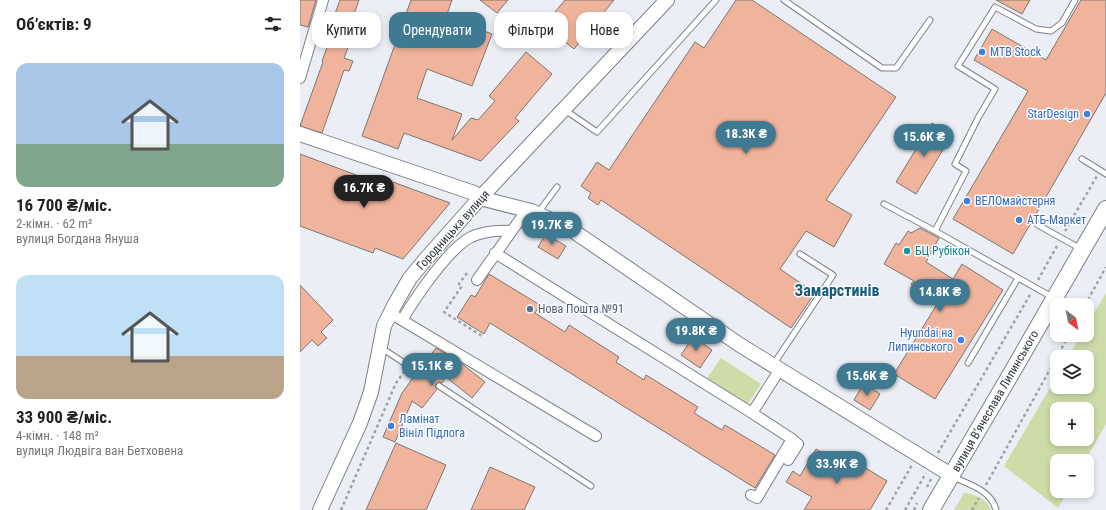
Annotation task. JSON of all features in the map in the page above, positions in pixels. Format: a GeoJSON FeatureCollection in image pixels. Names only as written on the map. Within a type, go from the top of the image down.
{"type":"FeatureCollection","features":[{"type":"Feature","properties":{"kind":"main road","name":"вулиця Вʼячеслава Липинського"},"geometry":{"type":"LineString","coordinates":[[1055,298],[1106,209]]}},
{"type":"Feature","properties":{"kind":"main road","name":"вулиця Вʼячеслава Липинського"},"geometry":{"type":"LineString","coordinates":[[930,510],[1050,306]]}},
{"type":"Feature","properties":{"kind":"street"},"geometry":{"type":"LineString","coordinates":[[300,78],[323,0]]}},
{"type":"Feature","properties":{"kind":"street","name":"Городницька вулиця"},"geometry":{"type":"LineString","coordinates":[[320,510],[360,424],[371,392],[384,326],[396,316],[410,278],[480,198],[667,0]]}},
{"type":"Feature","properties":{"kind":"street"},"geometry":{"type":"LineString","coordinates":[[300,134],[474,193],[480,198],[532,212],[569,228],[740,345],[774,371],[951,476]]}},
{"type":"Feature","properties":{"kind":"street"},"geometry":{"type":"LineString","coordinates":[[477,280],[511,231],[532,212]]}},
{"type":"Feature","properties":{"kind":"street"},"geometry":{"type":"LineString","coordinates":[[511,231],[493,230],[471,237],[452,252],[419,293],[396,316],[596,436]]}},
{"type":"Feature","properties":{"kind":"street"},"geometry":{"type":"LineString","coordinates":[[495,253],[792,439],[798,444],[788,460]]}},
{"type":"Feature","properties":{"kind":"street"},"geometry":{"type":"LineString","coordinates":[[752,413],[774,371]]}},
{"type":"Feature","properties":{"kind":"street"},"geometry":{"type":"LineString","coordinates":[[751,495],[757,498],[769,472],[792,439]]}},
{"type":"Feature","properties":{"kind":"lane"},"geometry":{"type":"LineString","coordinates":[[564,109],[597,132],[716,0]]}},
{"type":"Feature","properties":{"kind":"lane"},"geometry":{"type":"LineString","coordinates":[[784,0],[882,68],[896,68],[930,20]]}},
{"type":"Feature","properties":{"kind":"lane"},"geometry":{"type":"LineString","coordinates":[[935,231],[966,171],[954,164],[994,89],[958,66],[994,7],[1036,29],[1050,31],[1062,23],[1075,0]]}},
{"type":"Feature","properties":{"kind":"lane"},"geometry":{"type":"LineString","coordinates":[[1082,159],[1106,174]]}},
{"type":"Feature","properties":{"kind":"lane"},"geometry":{"type":"LineString","coordinates":[[532,212],[557,187]]}},
{"type":"Feature","properties":{"kind":"lane"},"geometry":{"type":"LineString","coordinates":[[884,204],[935,231],[1052,298]]}},
{"type":"Feature","properties":{"kind":"lane"},"geometry":{"type":"LineString","coordinates":[[1038,225],[1082,250]]}},
{"type":"Feature","properties":{"kind":"lane"},"geometry":{"type":"LineString","coordinates":[[774,371],[833,275],[800,254]]}},
{"type":"Feature","properties":{"kind":"lane"},"geometry":{"type":"LineString","coordinates":[[968,363],[1018,278]]}},
{"type":"Feature","properties":{"kind":"lane"},"geometry":{"type":"LineString","coordinates":[[379,346],[418,372]]}},
{"type":"Feature","properties":{"kind":"lane"},"geometry":{"type":"LineString","coordinates":[[439,386],[591,486]]}},
{"type":"Feature","properties":{"kind":"lane"},"geometry":{"type":"LineString","coordinates":[[951,476],[983,491],[995,503],[996,510]]}},
{"type":"Feature","properties":{"kind":"path"},"geometry":{"type":"LineString","coordinates":[[936,458],[1100,170]]}},
{"type":"Feature","properties":{"kind":"path"},"geometry":{"type":"LineString","coordinates":[[1089,298],[1106,267]]}},
{"type":"Feature","properties":{"kind":"path"},"geometry":{"type":"LineString","coordinates":[[469,270],[459,284],[462,286],[444,312],[482,336]]}},
{"type":"Feature","properties":{"kind":"path"},"geometry":{"type":"LineString","coordinates":[[983,491],[1065,342]]}},
{"type":"Feature","properties":{"kind":"path"},"geometry":{"type":"LineString","coordinates":[[341,510],[396,384],[409,366]]}},
{"type":"Feature","properties":{"kind":"path"},"geometry":{"type":"LineString","coordinates":[[886,510],[913,463]]}},
{"type":"Feature","properties":{"kind":"path"},"geometry":{"type":"LineString","coordinates":[[906,510],[927,471]]}},
{"type":"Feature","properties":{"kind":"path"},"geometry":{"type":"LineString","coordinates":[[926,487],[934,474]]}},
{"type":"Feature","properties":{"kind":"green space"},"geometry":{"type":"Polygon","coordinates":[[[1106,293],[1106,424],[1094,445],[1094,402],[1050,402],[1050,446],[1094,446],[1089,454],[1050,454],[1050,498],[1064,498],[1058,508],[1004,466],[1050,388],[1050,394],[1094,394],[1094,350],[1072,350],[1077,342],[1094,342],[1094,313],[1106,293]]]}},
{"type":"Feature","properties":{"kind":"green space"},"geometry":{"type":"Polygon","coordinates":[[[721,358],[761,384],[748,404],[707,378],[721,358]]]}},
{"type":"Feature","properties":{"kind":"green space"},"geometry":{"type":"Polygon","coordinates":[[[964,493],[984,500],[991,510],[954,510],[964,493]]]}},
{"type":"Feature","properties":{"kind":"building"},"geometry":{"type":"Polygon","coordinates":[[[300,0],[316,0],[308,27],[300,25],[300,0]]]}},
{"type":"Feature","properties":{"kind":"building"},"geometry":{"type":"Polygon","coordinates":[[[340,0],[359,0],[355,12],[336,12],[340,0]]]}},
{"type":"Feature","properties":{"kind":"building"},"geometry":{"type":"Polygon","coordinates":[[[411,0],[452,0],[448,12],[407,12],[411,0]]]}},
{"type":"Feature","properties":{"kind":"building"},"geometry":{"type":"Polygon","coordinates":[[[480,0],[508,0],[498,12],[496,12],[480,0]]]}},
{"type":"Feature","properties":{"kind":"building"},"geometry":{"type":"Polygon","coordinates":[[[565,0],[614,0],[604,12],[576,12],[576,47],[574,49],[568,44],[568,12],[555,12],[565,0]]]}},
{"type":"Feature","properties":{"kind":"building"},"geometry":{"type":"Polygon","coordinates":[[[736,0],[752,0],[896,97],[826,200],[852,215],[834,247],[806,231],[780,269],[815,293],[791,328],[601,200],[598,205],[588,198],[591,193],[581,186],[597,162],[609,170],[695,42],[704,48],[736,0]]]}},
{"type":"Feature","properties":{"kind":"building"},"geometry":{"type":"Polygon","coordinates":[[[996,0],[1030,0],[1022,14],[996,0]]]}},
{"type":"Feature","properties":{"kind":"building"},"geometry":{"type":"Polygon","coordinates":[[[1081,0],[1106,0],[1106,93],[1013,254],[953,219],[1028,91],[974,60],[992,29],[1046,60],[1081,0]]]}},
{"type":"Feature","properties":{"kind":"building"},"geometry":{"type":"Polygon","coordinates":[[[486,32],[492,34],[472,86],[427,69],[417,98],[462,114],[452,140],[471,118],[478,120],[495,101],[489,96],[526,52],[552,74],[515,118],[519,121],[481,161],[404,133],[398,149],[362,136],[394,48],[486,48],[486,32]]]}},
{"type":"Feature","properties":{"kind":"building"},"geometry":{"type":"Polygon","coordinates":[[[327,48],[348,48],[344,58],[353,61],[349,71],[344,70],[322,133],[300,126],[323,62],[322,61],[327,48]]]}},
{"type":"Feature","properties":{"kind":"building"},"geometry":{"type":"Polygon","coordinates":[[[932,123],[952,135],[916,194],[896,182],[932,123]]]}},
{"type":"Feature","properties":{"kind":"building"},"geometry":{"type":"Polygon","coordinates":[[[300,154],[391,188],[393,182],[450,203],[403,259],[375,248],[373,253],[300,226],[300,154]]]}},
{"type":"Feature","properties":{"kind":"building"},"geometry":{"type":"Polygon","coordinates":[[[920,228],[939,238],[926,262],[953,279],[962,264],[1003,290],[935,399],[894,374],[939,301],[911,284],[914,281],[884,264],[896,243],[899,245],[908,231],[911,233],[920,228]]]}},
{"type":"Feature","properties":{"kind":"building"},"geometry":{"type":"Polygon","coordinates":[[[546,234],[566,246],[558,259],[538,247],[546,234]]]}},
{"type":"Feature","properties":{"kind":"building"},"geometry":{"type":"Polygon","coordinates":[[[489,274],[540,305],[535,313],[565,332],[569,325],[619,357],[616,362],[644,380],[646,375],[698,407],[694,413],[722,430],[725,425],[775,455],[755,488],[490,323],[484,334],[457,317],[471,295],[475,297],[489,274]]]}},
{"type":"Feature","properties":{"kind":"building"},"geometry":{"type":"Polygon","coordinates":[[[300,285],[333,320],[321,332],[327,338],[318,346],[312,340],[300,352],[300,285]]]}},
{"type":"Feature","properties":{"kind":"building"},"geometry":{"type":"Polygon","coordinates":[[[693,337],[712,350],[700,368],[681,355],[693,337]]]}},
{"type":"Feature","properties":{"kind":"building"},"geometry":{"type":"Polygon","coordinates":[[[436,348],[461,363],[485,382],[472,398],[446,377],[442,383],[439,382],[436,384],[435,386],[437,389],[422,408],[412,401],[395,442],[383,437],[402,393],[415,375],[418,376],[421,374],[422,372],[420,369],[436,348]]]}},
{"type":"Feature","properties":{"kind":"building"},"geometry":{"type":"Polygon","coordinates":[[[864,383],[880,394],[870,410],[854,400],[864,383]]]}},
{"type":"Feature","properties":{"kind":"building"},"geometry":{"type":"Polygon","coordinates":[[[396,443],[446,465],[426,510],[366,510],[396,443]]]}},
{"type":"Feature","properties":{"kind":"building"},"geometry":{"type":"Polygon","coordinates":[[[816,449],[860,475],[864,467],[887,481],[870,510],[804,510],[812,497],[786,482],[793,471],[800,476],[816,449]]]}},
{"type":"Feature","properties":{"kind":"building"},"geometry":{"type":"Polygon","coordinates":[[[490,467],[535,487],[524,510],[471,510],[490,467]]]}},
{"type":"Feature","properties":{"kind":"place","name":"MTB Stock"},"geometry":{"type":"Point","coordinates":[982,52]}},
{"type":"Feature","properties":{"kind":"place","name":"StarDesign"},"geometry":{"type":"Point","coordinates":[1087,114]}},
{"type":"Feature","properties":{"kind":"place","name":"ВЕЛОмайстерня"},"geometry":{"type":"Point","coordinates":[967,201]}},
{"type":"Feature","properties":{"kind":"place","name":"АТБ-Маркет"},"geometry":{"type":"Point","coordinates":[1019,220]}},
{"type":"Feature","properties":{"kind":"place","name":"БЦ Рубікон"},"geometry":{"type":"Point","coordinates":[907,251]}},
{"type":"Feature","properties":{"kind":"place","name":"Нова Пошта №91"},"geometry":{"type":"Point","coordinates":[530,309]}},
{"type":"Feature","properties":{"kind":"place","name":"Hyundai на Липинського"},"geometry":{"type":"Point","coordinates":[961,340]}},
{"type":"Feature","properties":{"kind":"place","name":"Ламінат Вініл Підлога"},"geometry":{"type":"Point","coordinates":[391,426]}},
{"type":"Feature","properties":{"kind":"district","name":"Замарстинів"},"geometry":{"type":"Point","coordinates":[837,290]}}]}
